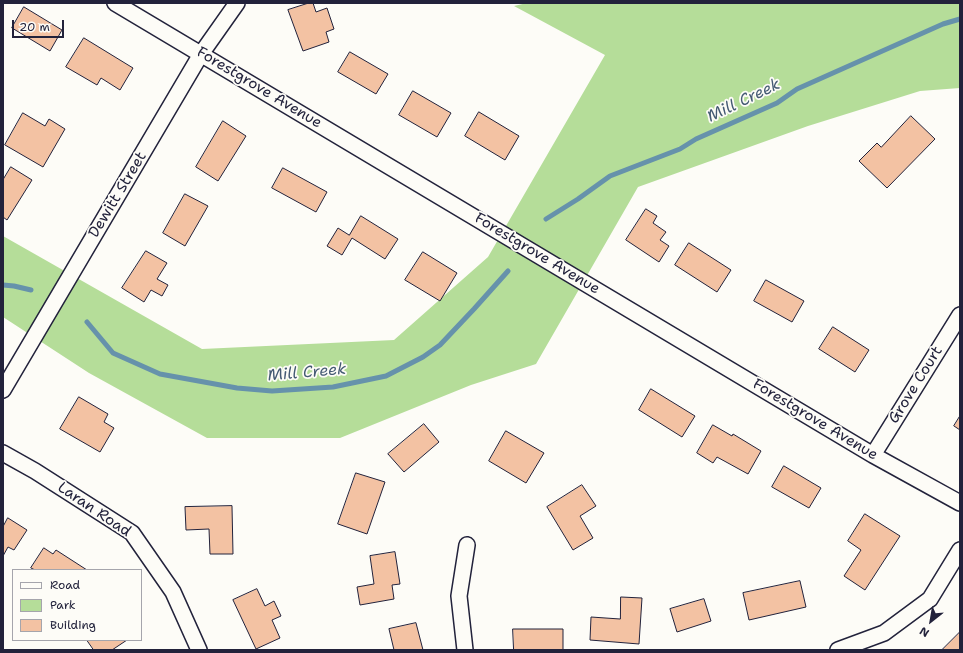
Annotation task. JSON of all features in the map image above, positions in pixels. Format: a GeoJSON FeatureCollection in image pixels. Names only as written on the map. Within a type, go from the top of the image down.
{"type":"FeatureCollection","features":[{"type":"Feature","properties":{"kind":"street","name":"Forestgrove Avenue"},"geometry":{"type":"LineString","coordinates":[[115,3],[873,455],[960,503]]}},
{"type":"Feature","properties":{"kind":"street","name":"Dewitt Street"},"geometry":{"type":"LineString","coordinates":[[3,390],[201,54],[237,3]]}},
{"type":"Feature","properties":{"kind":"street","name":"Grove Court"},"geometry":{"type":"LineString","coordinates":[[873,455],[960,315]]}},
{"type":"Feature","properties":{"kind":"street","name":"Laran Road"},"geometry":{"type":"LineString","coordinates":[[3,453],[35,471],[132,533],[173,592],[199,650]]}},
{"type":"Feature","properties":{"kind":"street"},"geometry":{"type":"LineString","coordinates":[[465,650],[459,596],[467,545]]}},
{"type":"Feature","properties":{"kind":"street"},"geometry":{"type":"LineString","coordinates":[[838,650],[884,633],[930,599],[960,550]]}},
{"type":"Feature","properties":{"kind":"green space"},"geometry":{"type":"Polygon","coordinates":[[[527,3],[960,3],[960,88],[920,91],[808,126],[638,187],[536,364],[471,385],[340,438],[207,438],[89,373],[3,317],[3,236],[202,349],[394,340],[488,257],[605,55],[514,6],[527,3]]]}},
{"type":"Feature","properties":{"kind":"building"},"geometry":{"type":"Polygon","coordinates":[[[313,3],[316,12],[327,8],[334,29],[326,32],[329,42],[303,51],[288,10],[313,3]]]}},
{"type":"Feature","properties":{"kind":"building"},"geometry":{"type":"Polygon","coordinates":[[[24,7],[62,30],[50,51],[12,28],[24,7]]]}},
{"type":"Feature","properties":{"kind":"building"},"geometry":{"type":"Polygon","coordinates":[[[84,38],[133,68],[120,90],[101,78],[97,85],[66,67],[84,38]]]}},
{"type":"Feature","properties":{"kind":"building"},"geometry":{"type":"Polygon","coordinates":[[[350,52],[388,74],[376,94],[338,72],[350,52]]]}},
{"type":"Feature","properties":{"kind":"building"},"geometry":{"type":"Polygon","coordinates":[[[413,91],[451,113],[437,137],[399,115],[413,91]]]}},
{"type":"Feature","properties":{"kind":"building"},"geometry":{"type":"Polygon","coordinates":[[[479,112],[519,136],[505,160],[465,136],[479,112]]]}},
{"type":"Feature","properties":{"kind":"building"},"geometry":{"type":"Polygon","coordinates":[[[23,113],[45,126],[49,119],[65,129],[43,167],[5,145],[23,113]]]}},
{"type":"Feature","properties":{"kind":"building"},"geometry":{"type":"Polygon","coordinates":[[[911,116],[935,139],[887,188],[859,161],[877,143],[881,147],[911,116]]]}},
{"type":"Feature","properties":{"kind":"building"},"geometry":{"type":"Polygon","coordinates":[[[223,121],[246,136],[218,181],[196,167],[223,121]]]}},
{"type":"Feature","properties":{"kind":"building"},"geometry":{"type":"Polygon","coordinates":[[[11,167],[32,180],[7,220],[3,217],[3,180],[11,167]]]}},
{"type":"Feature","properties":{"kind":"building"},"geometry":{"type":"Polygon","coordinates":[[[283,168],[327,192],[316,212],[272,188],[283,168]]]}},
{"type":"Feature","properties":{"kind":"building"},"geometry":{"type":"Polygon","coordinates":[[[185,194],[208,206],[185,246],[163,233],[185,194]]]}},
{"type":"Feature","properties":{"kind":"building"},"geometry":{"type":"Polygon","coordinates":[[[646,209],[657,216],[653,223],[666,232],[660,240],[669,246],[659,262],[626,240],[646,209]]]}},
{"type":"Feature","properties":{"kind":"building"},"geometry":{"type":"Polygon","coordinates":[[[361,216],[398,239],[385,259],[352,238],[342,255],[327,246],[338,228],[349,235],[361,216]]]}},
{"type":"Feature","properties":{"kind":"building"},"geometry":{"type":"Polygon","coordinates":[[[689,243],[731,270],[717,292],[675,265],[689,243]]]}},
{"type":"Feature","properties":{"kind":"building"},"geometry":{"type":"Polygon","coordinates":[[[146,251],[167,263],[157,279],[168,285],[162,296],[151,290],[144,302],[122,288],[146,251]]]}},
{"type":"Feature","properties":{"kind":"building"},"geometry":{"type":"Polygon","coordinates":[[[423,252],[457,273],[440,301],[405,280],[423,252]]]}},
{"type":"Feature","properties":{"kind":"building"},"geometry":{"type":"Polygon","coordinates":[[[766,280],[804,301],[792,322],[754,301],[766,280]]]}},
{"type":"Feature","properties":{"kind":"building"},"geometry":{"type":"Polygon","coordinates":[[[833,327],[869,350],[855,372],[819,349],[833,327]]]}},
{"type":"Feature","properties":{"kind":"building"},"geometry":{"type":"Polygon","coordinates":[[[651,389],[695,416],[682,437],[639,410],[651,389]]]}},
{"type":"Feature","properties":{"kind":"building"},"geometry":{"type":"Polygon","coordinates":[[[79,397],[108,414],[104,422],[114,428],[100,452],[60,429],[79,397]]]}},
{"type":"Feature","properties":{"kind":"building"},"geometry":{"type":"Polygon","coordinates":[[[960,416],[960,430],[954,426],[960,416]]]}},
{"type":"Feature","properties":{"kind":"building"},"geometry":{"type":"Polygon","coordinates":[[[424,424],[439,442],[404,472],[388,454],[424,424]]]}},
{"type":"Feature","properties":{"kind":"building"},"geometry":{"type":"Polygon","coordinates":[[[713,425],[732,436],[733,434],[761,451],[748,474],[717,457],[713,463],[697,453],[713,425]]]}},
{"type":"Feature","properties":{"kind":"building"},"geometry":{"type":"Polygon","coordinates":[[[506,431],[544,453],[526,483],[489,461],[506,431]]]}},
{"type":"Feature","properties":{"kind":"building"},"geometry":{"type":"Polygon","coordinates":[[[784,466],[821,488],[809,508],[772,487],[784,466]]]}},
{"type":"Feature","properties":{"kind":"building"},"geometry":{"type":"Polygon","coordinates":[[[356,473],[385,482],[367,534],[338,524],[356,473]]]}},
{"type":"Feature","properties":{"kind":"building"},"geometry":{"type":"Polygon","coordinates":[[[582,485],[596,506],[580,516],[593,538],[573,550],[547,507],[582,485]]]}},
{"type":"Feature","properties":{"kind":"building"},"geometry":{"type":"Polygon","coordinates":[[[232,506],[233,554],[210,554],[209,529],[186,530],[185,507],[232,506]]]}},
{"type":"Feature","properties":{"kind":"building"},"geometry":{"type":"Polygon","coordinates":[[[865,514],[900,536],[865,590],[844,576],[861,550],[848,541],[865,514]]]}},
{"type":"Feature","properties":{"kind":"building"},"geometry":{"type":"Polygon","coordinates":[[[8,518],[27,530],[14,550],[8,547],[3,556],[3,527],[8,518]]]}},
{"type":"Feature","properties":{"kind":"building"},"geometry":{"type":"Polygon","coordinates":[[[44,548],[53,554],[56,550],[85,569],[33,569],[31,568],[44,548]]]}},
{"type":"Feature","properties":{"kind":"building"},"geometry":{"type":"Polygon","coordinates":[[[395,552],[400,584],[392,585],[394,599],[360,605],[357,587],[374,584],[370,556],[395,552]]]}},
{"type":"Feature","properties":{"kind":"building"},"geometry":{"type":"Polygon","coordinates":[[[800,581],[806,607],[749,620],[743,593],[800,581]]]}},
{"type":"Feature","properties":{"kind":"building"},"geometry":{"type":"Polygon","coordinates":[[[257,589],[265,606],[274,601],[281,616],[272,620],[280,638],[256,649],[233,600],[257,589]]]}},
{"type":"Feature","properties":{"kind":"building"},"geometry":{"type":"Polygon","coordinates":[[[621,597],[642,598],[639,644],[590,640],[591,617],[620,619],[621,597]]]}},
{"type":"Feature","properties":{"kind":"building"},"geometry":{"type":"Polygon","coordinates":[[[704,599],[711,621],[677,632],[670,609],[704,599]]]}},
{"type":"Feature","properties":{"kind":"building"},"geometry":{"type":"Polygon","coordinates":[[[416,623],[423,650],[394,650],[389,629],[416,623]]]}},
{"type":"Feature","properties":{"kind":"building"},"geometry":{"type":"Polygon","coordinates":[[[513,629],[563,629],[563,650],[514,650],[513,629]]]}},
{"type":"Feature","properties":{"kind":"building"},"geometry":{"type":"Polygon","coordinates":[[[960,632],[960,650],[942,650],[960,632]]]}},
{"type":"Feature","properties":{"kind":"building"},"geometry":{"type":"Polygon","coordinates":[[[88,641],[126,641],[112,650],[94,650],[88,641]]]}},
{"type":"Feature","properties":{"kind":"waterway","name":"Mill Creek"},"geometry":{"type":"LineString","coordinates":[[546,219],[578,199],[610,176],[680,149],[696,139],[777,103],[797,89],[943,24],[960,19]]}},
{"type":"Feature","properties":{"kind":"waterway","name":"Mill Creek"},"geometry":{"type":"LineString","coordinates":[[87,322],[113,353],[160,374],[237,388],[272,391],[333,387],[386,376],[423,357],[440,345],[508,271]]}},
{"type":"Feature","properties":{"kind":"waterway","name":"Mill Creek"},"geometry":{"type":"LineString","coordinates":[[3,285],[31,290]]}}]}
